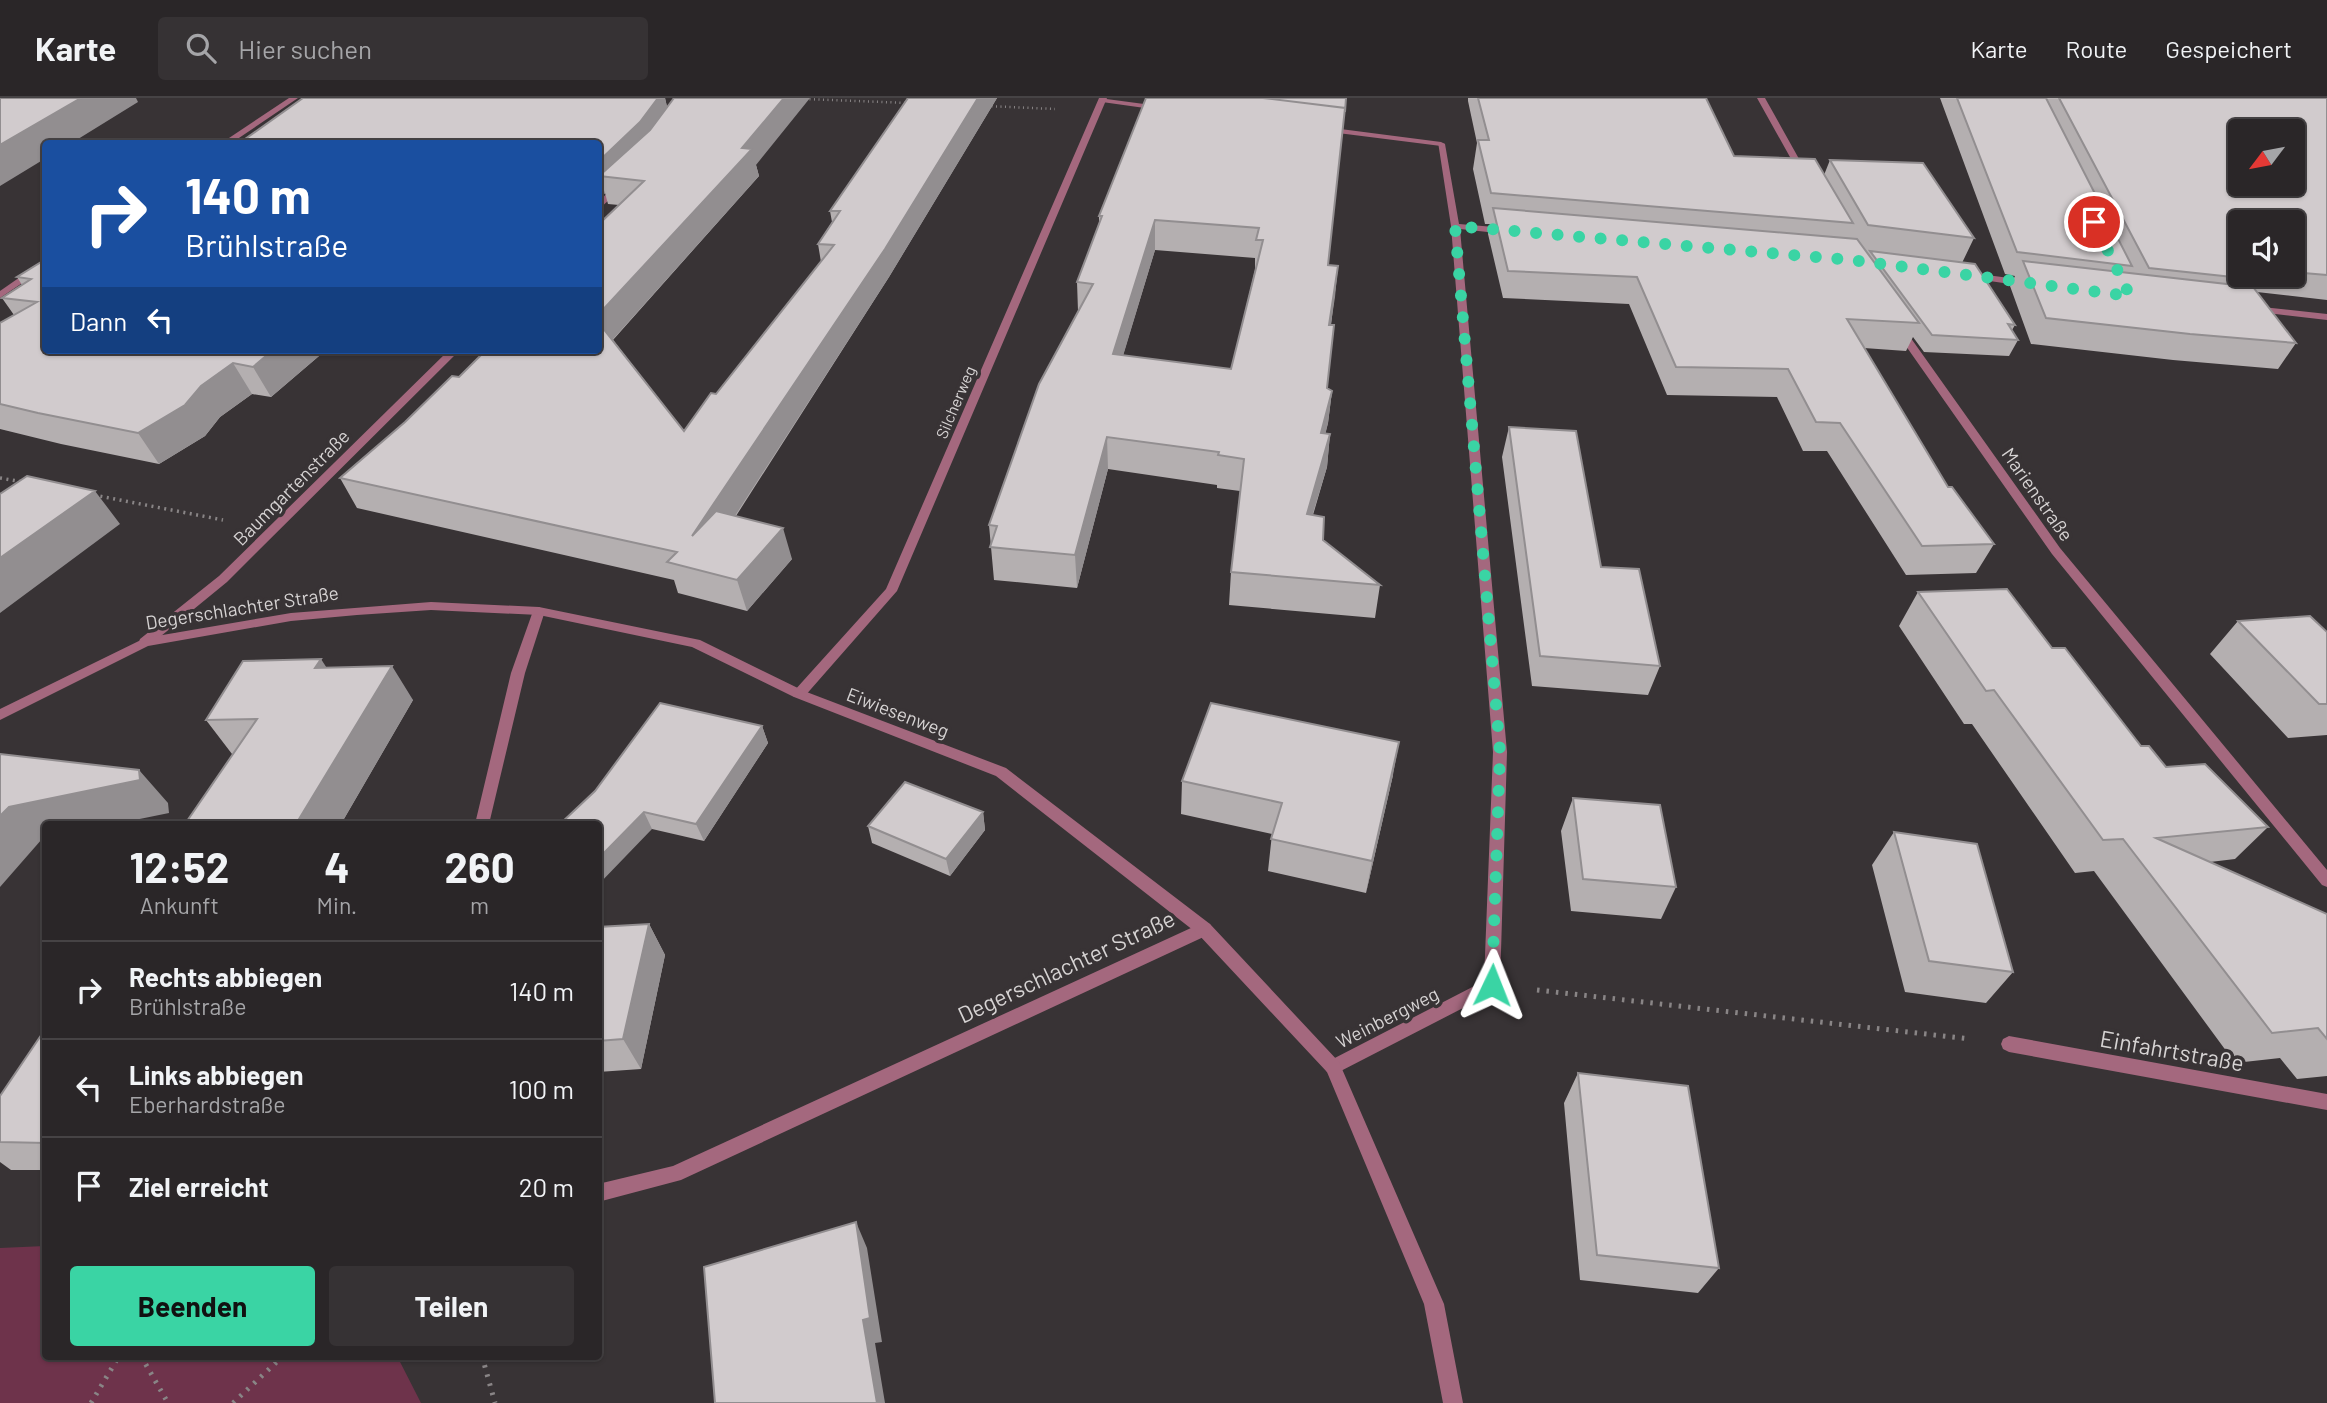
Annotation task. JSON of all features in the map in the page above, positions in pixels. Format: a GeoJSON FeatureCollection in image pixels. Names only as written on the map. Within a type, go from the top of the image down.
{"type":"FeatureCollection","features":[{"type":"Feature","properties":{"kind":"street"},"geometry":{"type":"LineString","coordinates":[[230,140],[294,98]]}},
{"type":"Feature","properties":{"kind":"street"},"geometry":{"type":"LineString","coordinates":[[1760,98],[1812,191]]}},
{"type":"Feature","properties":{"kind":"street"},"geometry":{"type":"LineString","coordinates":[[1101,103],[1170,109]]}},
{"type":"Feature","properties":{"kind":"street","name":"Silcherweg"},"geometry":{"type":"LineString","coordinates":[[799,694],[891,591],[1101,103]]}},
{"type":"Feature","properties":{"kind":"street"},"geometry":{"type":"LineString","coordinates":[[1319,128],[1441,144],[1455,226],[1500,752],[1492,985]]}},
{"type":"Feature","properties":{"kind":"street"},"geometry":{"type":"LineString","coordinates":[[602,203],[626,180]]}},
{"type":"Feature","properties":{"kind":"street"},"geometry":{"type":"LineString","coordinates":[[1455,226],[1523,232]]}},
{"type":"Feature","properties":{"kind":"street"},"geometry":{"type":"LineString","coordinates":[[0,295],[42,265]]}},
{"type":"Feature","properties":{"kind":"street"},"geometry":{"type":"LineString","coordinates":[[1957,274],[2037,284]]}},
{"type":"Feature","properties":{"kind":"street"},"geometry":{"type":"LineString","coordinates":[[2235,307],[2327,317]]}},
{"type":"Feature","properties":{"kind":"street","name":"Marienstraße"},"geometry":{"type":"LineString","coordinates":[[1890,316],[2056,551],[2327,881]]}},
{"type":"Feature","properties":{"kind":"street","name":"Baumgartenstraße"},"geometry":{"type":"LineString","coordinates":[[145,642],[223,579],[451,354]]}},
{"type":"Feature","properties":{"kind":"street","name":"Degerschlachter Straße"},"geometry":{"type":"LineString","coordinates":[[0,715],[145,642],[291,617],[358,611],[431,606],[539,611]]}},
{"type":"Feature","properties":{"kind":"street"},"geometry":{"type":"LineString","coordinates":[[483,821],[518,673],[539,611]]}},
{"type":"Feature","properties":{"kind":"street","name":"Eiwiesenweg"},"geometry":{"type":"LineString","coordinates":[[539,611],[695,643],[799,694],[1001,772],[1204,929]]}},
{"type":"Feature","properties":{"kind":"street","name":"Degerschlachter Straße"},"geometry":{"type":"LineString","coordinates":[[602,1192],[676,1174],[1204,929],[1333,1067],[1434,1304],[1453,1403]]}},
{"type":"Feature","properties":{"kind":"street","name":"Weinbergweg"},"geometry":{"type":"LineString","coordinates":[[1333,1067],[1492,985]]}},
{"type":"Feature","properties":{"kind":"street","name":"Einfahrtstraße"},"geometry":{"type":"LineString","coordinates":[[2009,1044],[2327,1102]]}},
{"type":"Feature","properties":{"kind":"path"},"geometry":{"type":"LineString","coordinates":[[804,99],[916,103]]}},
{"type":"Feature","properties":{"kind":"path"},"geometry":{"type":"LineString","coordinates":[[986,106],[1101,103]]}},
{"type":"Feature","properties":{"kind":"path"},"geometry":{"type":"LineString","coordinates":[[0,478],[27,483]]}},
{"type":"Feature","properties":{"kind":"path"},"geometry":{"type":"LineString","coordinates":[[82,493],[274,530]]}},
{"type":"Feature","properties":{"kind":"path"},"geometry":{"type":"LineString","coordinates":[[1492,985],[2009,1044]]}},
{"type":"Feature","properties":{"kind":"path"},"geometry":{"type":"LineString","coordinates":[[91,1403],[117,1360]]}},
{"type":"Feature","properties":{"kind":"path"},"geometry":{"type":"LineString","coordinates":[[143,1360],[168,1403]]}},
{"type":"Feature","properties":{"kind":"path"},"geometry":{"type":"LineString","coordinates":[[233,1403],[279,1360]]}},
{"type":"Feature","properties":{"kind":"path"},"geometry":{"type":"LineString","coordinates":[[483,1360],[495,1403]]}},
{"type":"Feature","properties":{"kind":"shaded area"},"geometry":{"type":"Polygon","coordinates":[[[42,1246],[42,1360],[399,1360],[421,1403],[0,1403],[0,1248],[42,1246]]]}},
{"type":"Feature","properties":{"kind":"building"},"geometry":{"type":"Polygon","coordinates":[[[0,98],[81,98],[0,145],[0,98]]]}},
{"type":"Feature","properties":{"kind":"building"},"geometry":{"type":"Polygon","coordinates":[[[303,98],[658,98],[640,122],[602,158],[602,140],[244,140],[303,98]]]}},
{"type":"Feature","properties":{"kind":"building"},"geometry":{"type":"Polygon","coordinates":[[[674,98],[784,98],[742,148],[752,149],[602,311],[602,221],[644,181],[602,176],[602,173],[650,130],[674,98]]]}},
{"type":"Feature","properties":{"kind":"building"},"geometry":{"type":"Polygon","coordinates":[[[908,98],[978,98],[885,249],[692,536],[716,511],[783,528],[737,580],[667,562],[677,552],[340,478],[405,422],[452,376],[459,377],[482,354],[602,354],[602,327],[684,431],[711,393],[716,394],[834,245],[818,244],[840,211],[830,211],[908,98]]]}},
{"type":"Feature","properties":{"kind":"building"},"geometry":{"type":"Polygon","coordinates":[[[1146,98],[1263,98],[1345,108],[1328,265],[1338,266],[1329,325],[1334,325],[1327,388],[1332,391],[1321,433],[1330,434],[1307,514],[1324,517],[1323,540],[1380,585],[1231,572],[1244,459],[1218,455],[1219,452],[1107,437],[1075,555],[990,547],[997,526],[989,525],[1039,384],[1093,284],[1077,282],[1102,216],[1099,216],[1146,98]],[[1155,220],[1113,354],[1231,369],[1263,240],[1256,240],[1259,228],[1155,220]]]}},
{"type":"Feature","properties":{"kind":"building"},"geometry":{"type":"Polygon","coordinates":[[[1263,98],[1346,98],[1345,112],[1345,108],[1263,98]]]}},
{"type":"Feature","properties":{"kind":"building"},"geometry":{"type":"Polygon","coordinates":[[[1478,98],[1706,98],[1734,156],[1815,159],[1853,223],[1491,193],[1478,140],[1489,140],[1478,98]]]}},
{"type":"Feature","properties":{"kind":"building"},"geometry":{"type":"Polygon","coordinates":[[[1957,98],[2046,98],[2132,266],[2017,252],[1957,98]]]}},
{"type":"Feature","properties":{"kind":"building"},"geometry":{"type":"Polygon","coordinates":[[[2059,98],[2327,98],[2327,275],[2305,273],[2305,210],[2228,210],[2228,276],[2149,268],[2059,98]]]}},
{"type":"Feature","properties":{"kind":"building"},"geometry":{"type":"Polygon","coordinates":[[[1830,160],[1923,163],[1974,238],[1868,225],[1830,160]]]}},
{"type":"Feature","properties":{"kind":"building"},"geometry":{"type":"Polygon","coordinates":[[[1493,208],[1857,239],[1919,323],[1847,319],[1948,487],[1952,487],[1994,544],[1922,546],[1840,423],[1816,422],[1788,369],[1676,367],[1637,277],[1508,271],[1493,208]]]}},
{"type":"Feature","properties":{"kind":"building"},"geometry":{"type":"Polygon","coordinates":[[[1870,251],[1975,264],[2015,325],[2008,324],[2018,340],[1932,335],[1870,251]]]}},
{"type":"Feature","properties":{"kind":"building"},"geometry":{"type":"Polygon","coordinates":[[[42,261],[42,354],[268,354],[253,367],[233,363],[201,386],[185,405],[138,433],[0,404],[0,323],[37,302],[2,298],[31,279],[17,277],[42,261]]]}},
{"type":"Feature","properties":{"kind":"building"},"geometry":{"type":"Polygon","coordinates":[[[2023,261],[2228,284],[2228,287],[2253,287],[2296,343],[2190,334],[2046,318],[2023,261]]]}},
{"type":"Feature","properties":{"kind":"building"},"geometry":{"type":"Polygon","coordinates":[[[1509,427],[1576,431],[1601,567],[1639,569],[1660,666],[1540,656],[1509,427]]]}},
{"type":"Feature","properties":{"kind":"building"},"geometry":{"type":"Polygon","coordinates":[[[27,476],[95,491],[0,558],[0,494],[27,476]]]}},
{"type":"Feature","properties":{"kind":"building"},"geometry":{"type":"Polygon","coordinates":[[[2007,589],[2052,648],[2065,648],[2141,746],[2149,746],[2166,767],[2205,764],[2268,827],[2156,838],[2327,914],[2327,1039],[2318,1028],[2272,1033],[2123,839],[2103,840],[1994,690],[1986,691],[1918,592],[2007,589]]]}},
{"type":"Feature","properties":{"kind":"building"},"geometry":{"type":"Polygon","coordinates":[[[2310,616],[2327,632],[2327,704],[2319,704],[2238,621],[2310,616]]]}},
{"type":"Feature","properties":{"kind":"building"},"geometry":{"type":"Polygon","coordinates":[[[321,659],[315,668],[392,666],[298,821],[187,821],[257,719],[206,720],[243,661],[321,659]]]}},
{"type":"Feature","properties":{"kind":"building"},"geometry":{"type":"Polygon","coordinates":[[[660,703],[762,726],[696,824],[644,812],[602,855],[602,821],[563,821],[595,791],[660,703]]]}},
{"type":"Feature","properties":{"kind":"building"},"geometry":{"type":"Polygon","coordinates":[[[1211,703],[1399,742],[1372,861],[1271,839],[1282,803],[1182,781],[1211,703]]]}},
{"type":"Feature","properties":{"kind":"building"},"geometry":{"type":"Polygon","coordinates":[[[0,754],[139,770],[140,780],[9,807],[0,816],[0,754]]]}},
{"type":"Feature","properties":{"kind":"building"},"geometry":{"type":"Polygon","coordinates":[[[905,782],[983,812],[946,859],[868,826],[905,782]]]}},
{"type":"Feature","properties":{"kind":"building"},"geometry":{"type":"Polygon","coordinates":[[[1573,798],[1660,805],[1676,887],[1583,879],[1573,798]]]}},
{"type":"Feature","properties":{"kind":"building"},"geometry":{"type":"Polygon","coordinates":[[[1894,832],[1977,844],[2013,972],[1929,961],[1894,832]]]}},
{"type":"Feature","properties":{"kind":"building"},"geometry":{"type":"Polygon","coordinates":[[[649,924],[623,1039],[602,1041],[602,927],[649,924]]]}},
{"type":"Feature","properties":{"kind":"building"},"geometry":{"type":"Polygon","coordinates":[[[42,1034],[42,1143],[0,1142],[0,1096],[42,1034]]]}},
{"type":"Feature","properties":{"kind":"building"},"geometry":{"type":"Polygon","coordinates":[[[1578,1073],[1688,1086],[1719,1268],[1597,1255],[1578,1073]]]}},
{"type":"Feature","properties":{"kind":"building"},"geometry":{"type":"Polygon","coordinates":[[[856,1222],[870,1318],[863,1320],[877,1403],[715,1403],[704,1267],[856,1222]]]}},
{"type":"Feature","properties":{"kind":"route"},"geometry":{"type":"LineString","coordinates":[[1492,985],[1500,752],[1455,226],[1851,260],[2130,296],[2094,222]]}}]}
